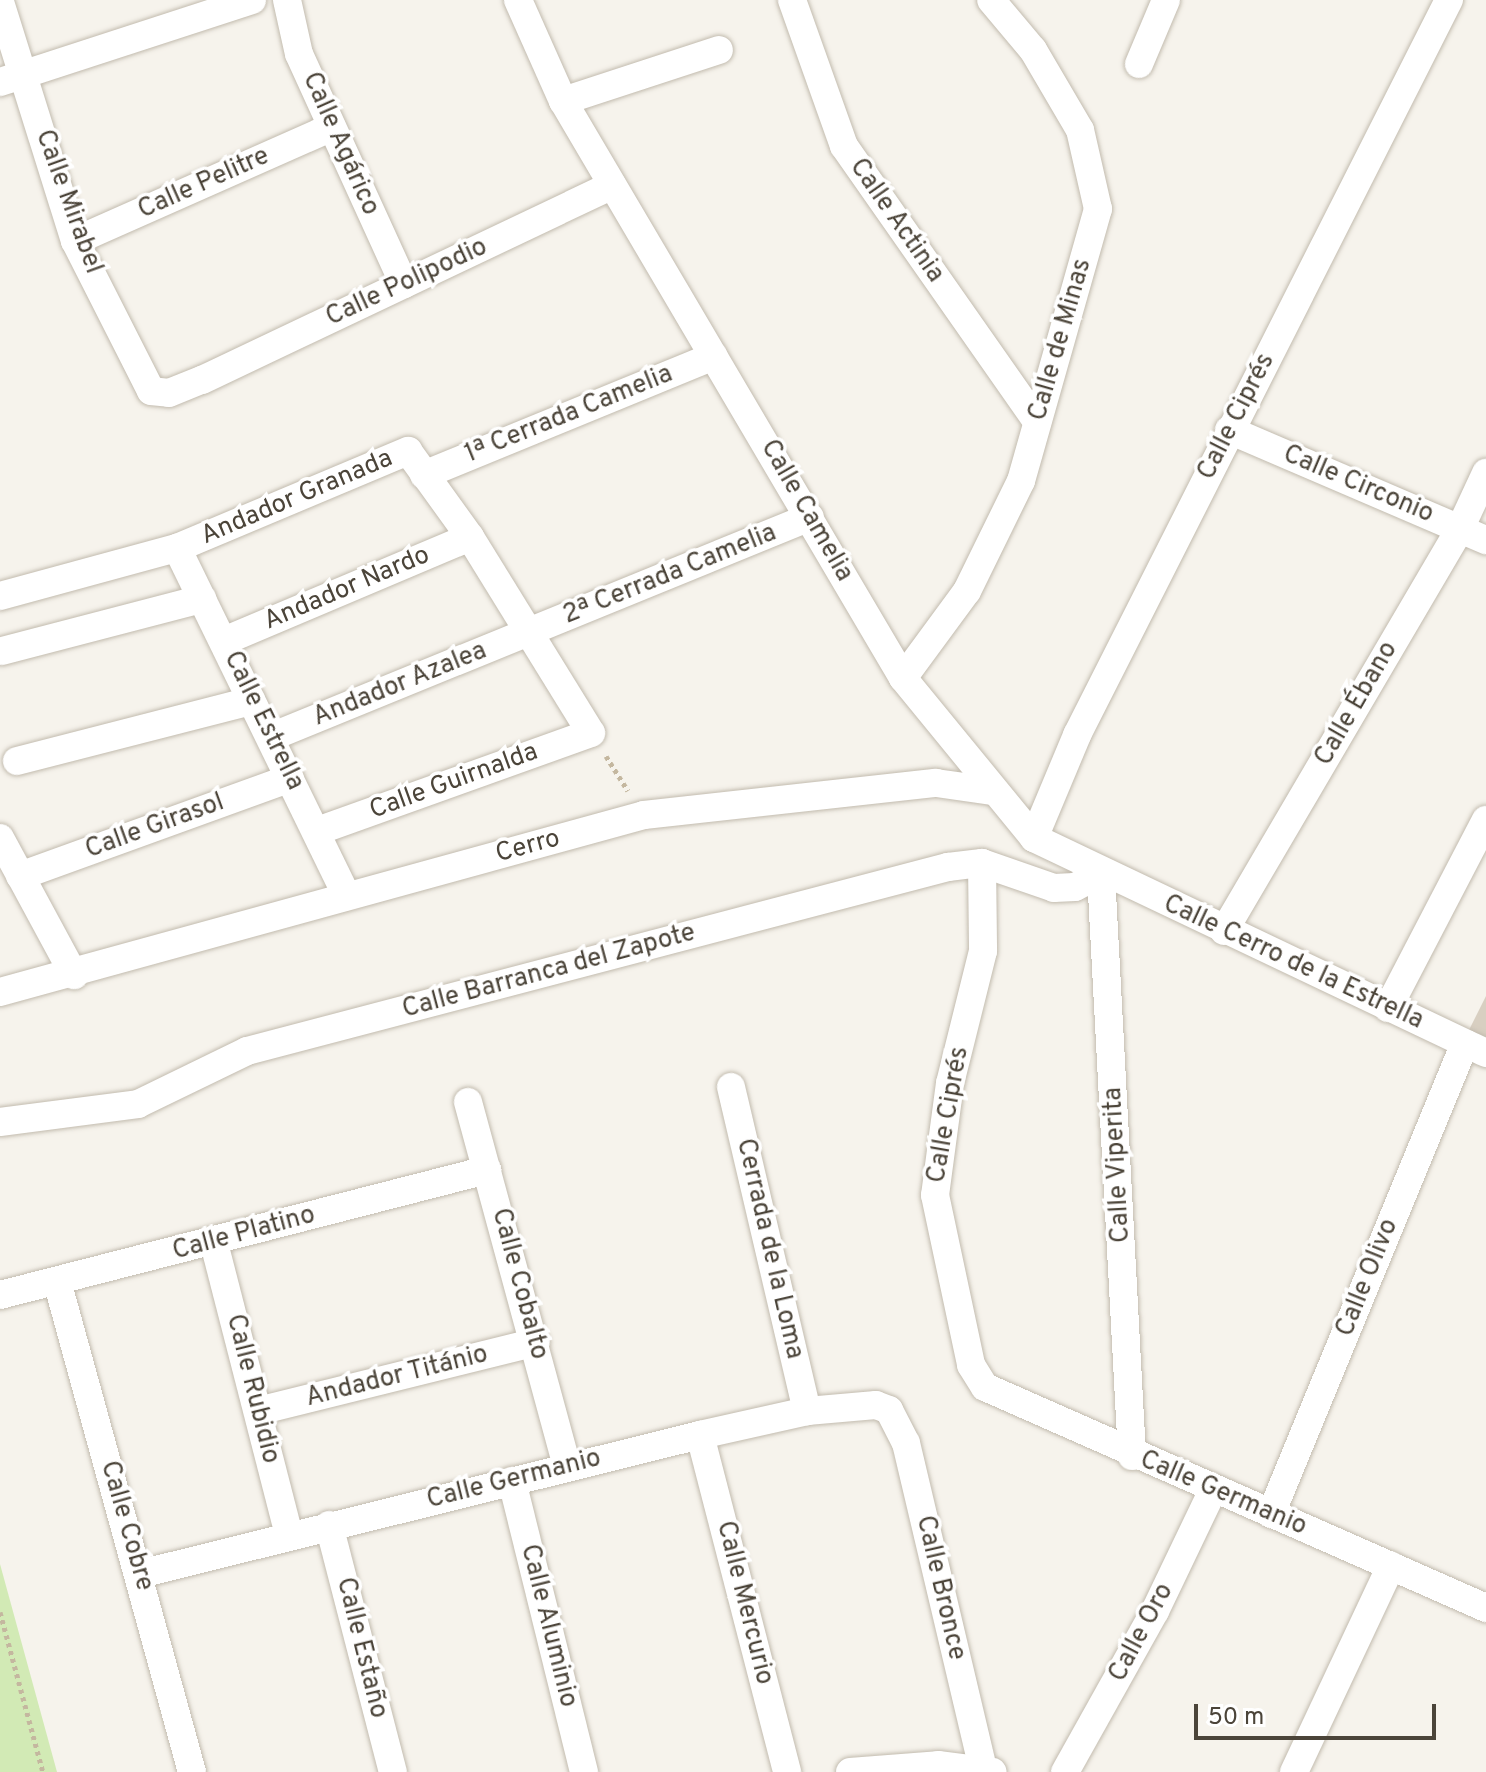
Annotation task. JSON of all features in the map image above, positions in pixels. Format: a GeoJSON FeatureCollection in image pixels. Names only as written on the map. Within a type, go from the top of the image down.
{"type":"FeatureCollection","features":[{"type":"Feature","properties":{"kind":"street"},"geometry":{"type":"LineString","coordinates":[[12,78],[218,5],[252,0]]}},
{"type":"Feature","properties":{"kind":"street","name":"Calle Agárico"},"geometry":{"type":"LineString","coordinates":[[287,0],[299,54],[404,284]]}},
{"type":"Feature","properties":{"kind":"street","name":"Calle Camelia"},"geometry":{"type":"LineString","coordinates":[[518,0],[563,101],[903,678],[1034,838],[1101,874]]}},
{"type":"Feature","properties":{"kind":"street","name":"Calle Actinia"},"geometry":{"type":"LineString","coordinates":[[792,0],[844,146],[1037,422]]}},
{"type":"Feature","properties":{"kind":"street","name":"Calle de Minas"},"geometry":{"type":"LineString","coordinates":[[903,678],[967,591],[1021,481],[1098,209],[1080,130],[1033,50],[991,0]]}},
{"type":"Feature","properties":{"kind":"street"},"geometry":{"type":"LineString","coordinates":[[1139,64],[1166,0]]}},
{"type":"Feature","properties":{"kind":"street","name":"Calle Ciprés"},"geometry":{"type":"LineString","coordinates":[[1034,838],[1077,735],[1449,0]]}},
{"type":"Feature","properties":{"kind":"street","name":"Calle Mirabel"},"geometry":{"type":"LineString","coordinates":[[0,2],[12,78],[75,241],[151,391],[169,393],[202,380]]}},
{"type":"Feature","properties":{"kind":"street"},"geometry":{"type":"LineString","coordinates":[[563,101],[719,50]]}},
{"type":"Feature","properties":{"kind":"street","name":"Calle Pelitre"},"geometry":{"type":"LineString","coordinates":[[75,241],[332,127]]}},
{"type":"Feature","properties":{"kind":"street","name":"Calle Polipodio"},"geometry":{"type":"LineString","coordinates":[[202,380],[612,185]]}},
{"type":"Feature","properties":{"kind":"street","name":"1ª Cerrada Camelia"},"geometry":{"type":"LineString","coordinates":[[424,475],[714,356]]}},
{"type":"Feature","properties":{"kind":"street","name":"Calle Circonio"},"geometry":{"type":"LineString","coordinates":[[1229,430],[1486,540]]}},
{"type":"Feature","properties":{"kind":"street","name":"Andador Granada"},"geometry":{"type":"LineString","coordinates":[[0,596],[177,548],[408,451],[470,537],[591,733]]}},
{"type":"Feature","properties":{"kind":"street","name":"Calle Ébano"},"geometry":{"type":"LineString","coordinates":[[1224,931],[1460,529],[1486,473]]}},
{"type":"Feature","properties":{"kind":"street","name":"2ª Cerrada Camelia"},"geometry":{"type":"LineString","coordinates":[[529,633],[810,517]]}},
{"type":"Feature","properties":{"kind":"street","name":"Andador Nardo"},"geometry":{"type":"LineString","coordinates":[[224,641],[470,537]]}},
{"type":"Feature","properties":{"kind":"street","name":"Calle Estrella"},"geometry":{"type":"LineString","coordinates":[[177,548],[318,831],[347,896]]}},
{"type":"Feature","properties":{"kind":"street"},"geometry":{"type":"LineString","coordinates":[[2,651],[202,599]]}},
{"type":"Feature","properties":{"kind":"street","name":"Andador Azalea"},"geometry":{"type":"LineString","coordinates":[[271,737],[529,633]]}},
{"type":"Feature","properties":{"kind":"street"},"geometry":{"type":"LineString","coordinates":[[17,761],[251,701]]}},
{"type":"Feature","properties":{"kind":"street","name":"Calle Guirnalda"},"geometry":{"type":"LineString","coordinates":[[318,831],[591,733]]}},
{"type":"Feature","properties":{"kind":"street","name":"Calle Girasol"},"geometry":{"type":"LineString","coordinates":[[20,876],[290,778]]}},
{"type":"Feature","properties":{"kind":"street","name":"Cerro"},"geometry":{"type":"LineString","coordinates":[[74,975],[644,815],[936,783],[993,791]]}},
{"type":"Feature","properties":{"kind":"street"},"geometry":{"type":"LineString","coordinates":[[1388,1008],[1486,820]]}},
{"type":"Feature","properties":{"kind":"street"},"geometry":{"type":"LineString","coordinates":[[0,838],[74,975],[0,992]]}},
{"type":"Feature","properties":{"kind":"street","name":"Calle Ciprés"},"geometry":{"type":"LineString","coordinates":[[971,1365],[935,1195],[950,1083],[983,951],[982,863]]}},
{"type":"Feature","properties":{"kind":"street","name":"Calle Barranca del Zapote"},"geometry":{"type":"LineString","coordinates":[[0,1122],[138,1104],[247,1051],[948,867],[982,863],[1054,888],[1075,887],[1101,874]]}},
{"type":"Feature","properties":{"kind":"street","name":"Calle Cerro de la Estrella"},"geometry":{"type":"LineString","coordinates":[[1101,874],[1475,1048]]}},
{"type":"Feature","properties":{"kind":"street","name":"Calle Viperita"},"geometry":{"type":"LineString","coordinates":[[1101,874],[1132,1456]]}},
{"type":"Feature","properties":{"kind":"street","name":"Calle Olivo"},"geometry":{"type":"LineString","coordinates":[[1271,1514],[1475,1048]]}},
{"type":"Feature","properties":{"kind":"street","name":"Cerrada de la Loma"},"geometry":{"type":"LineString","coordinates":[[731,1087],[807,1411]]}},
{"type":"Feature","properties":{"kind":"street","name":"Calle Cobalto"},"geometry":{"type":"LineString","coordinates":[[468,1102],[536,1342],[567,1467]]}},
{"type":"Feature","properties":{"kind":"street","name":"Calle Platino"},"geometry":{"type":"LineString","coordinates":[[0,1295],[214,1243],[487,1170]]}},
{"type":"Feature","properties":{"kind":"street","name":"Calle Rubidio"},"geometry":{"type":"LineString","coordinates":[[214,1243],[289,1535]]}},
{"type":"Feature","properties":{"kind":"street","name":"Calle Cobre"},"geometry":{"type":"LineString","coordinates":[[57,1281],[192,1772]]}},
{"type":"Feature","properties":{"kind":"street","name":"Andador Titánio"},"geometry":{"type":"LineString","coordinates":[[258,1411],[536,1342]]}},
{"type":"Feature","properties":{"kind":"street","name":"Calle Germanio"},"geometry":{"type":"LineString","coordinates":[[971,1365],[985,1387],[1132,1456],[1486,1608]]}},
{"type":"Feature","properties":{"kind":"street","name":"Calle Germanio"},"geometry":{"type":"LineString","coordinates":[[140,1574],[329,1525],[807,1411],[862,1404],[889,1410]]}},
{"type":"Feature","properties":{"kind":"street","name":"Calle Bronce"},"geometry":{"type":"LineString","coordinates":[[889,1410],[906,1443],[988,1771]]}},
{"type":"Feature","properties":{"kind":"street","name":"Calle Mercurio"},"geometry":{"type":"LineString","coordinates":[[700,1435],[787,1772]]}},
{"type":"Feature","properties":{"kind":"street","name":"Calle Aluminio"},"geometry":{"type":"LineString","coordinates":[[512,1481],[584,1772]]}},
{"type":"Feature","properties":{"kind":"street","name":"Calle Oro"},"geometry":{"type":"LineString","coordinates":[[1065,1772],[1155,1611],[1213,1490]]}},
{"type":"Feature","properties":{"kind":"street","name":"Calle Estaño"},"geometry":{"type":"LineString","coordinates":[[329,1525],[393,1772]]}},
{"type":"Feature","properties":{"kind":"street"},"geometry":{"type":"LineString","coordinates":[[1294,1772],[1391,1566]]}},
{"type":"Feature","properties":{"kind":"street"},"geometry":{"type":"LineString","coordinates":[[850,1772],[938,1765],[988,1771]]}},
{"type":"Feature","properties":{"kind":"path"},"geometry":{"type":"LineString","coordinates":[[0,1612],[43,1772]]}},
{"type":"Feature","properties":{"kind":"green space"},"geometry":{"type":"Polygon","coordinates":[[[0,1564],[57,1772],[0,1772],[0,1564]]]}},
{"type":"Feature","properties":{"kind":"building"},"geometry":{"type":"Polygon","coordinates":[[[1486,996],[1486,1044],[1466,1036],[1486,996]]]}}]}
